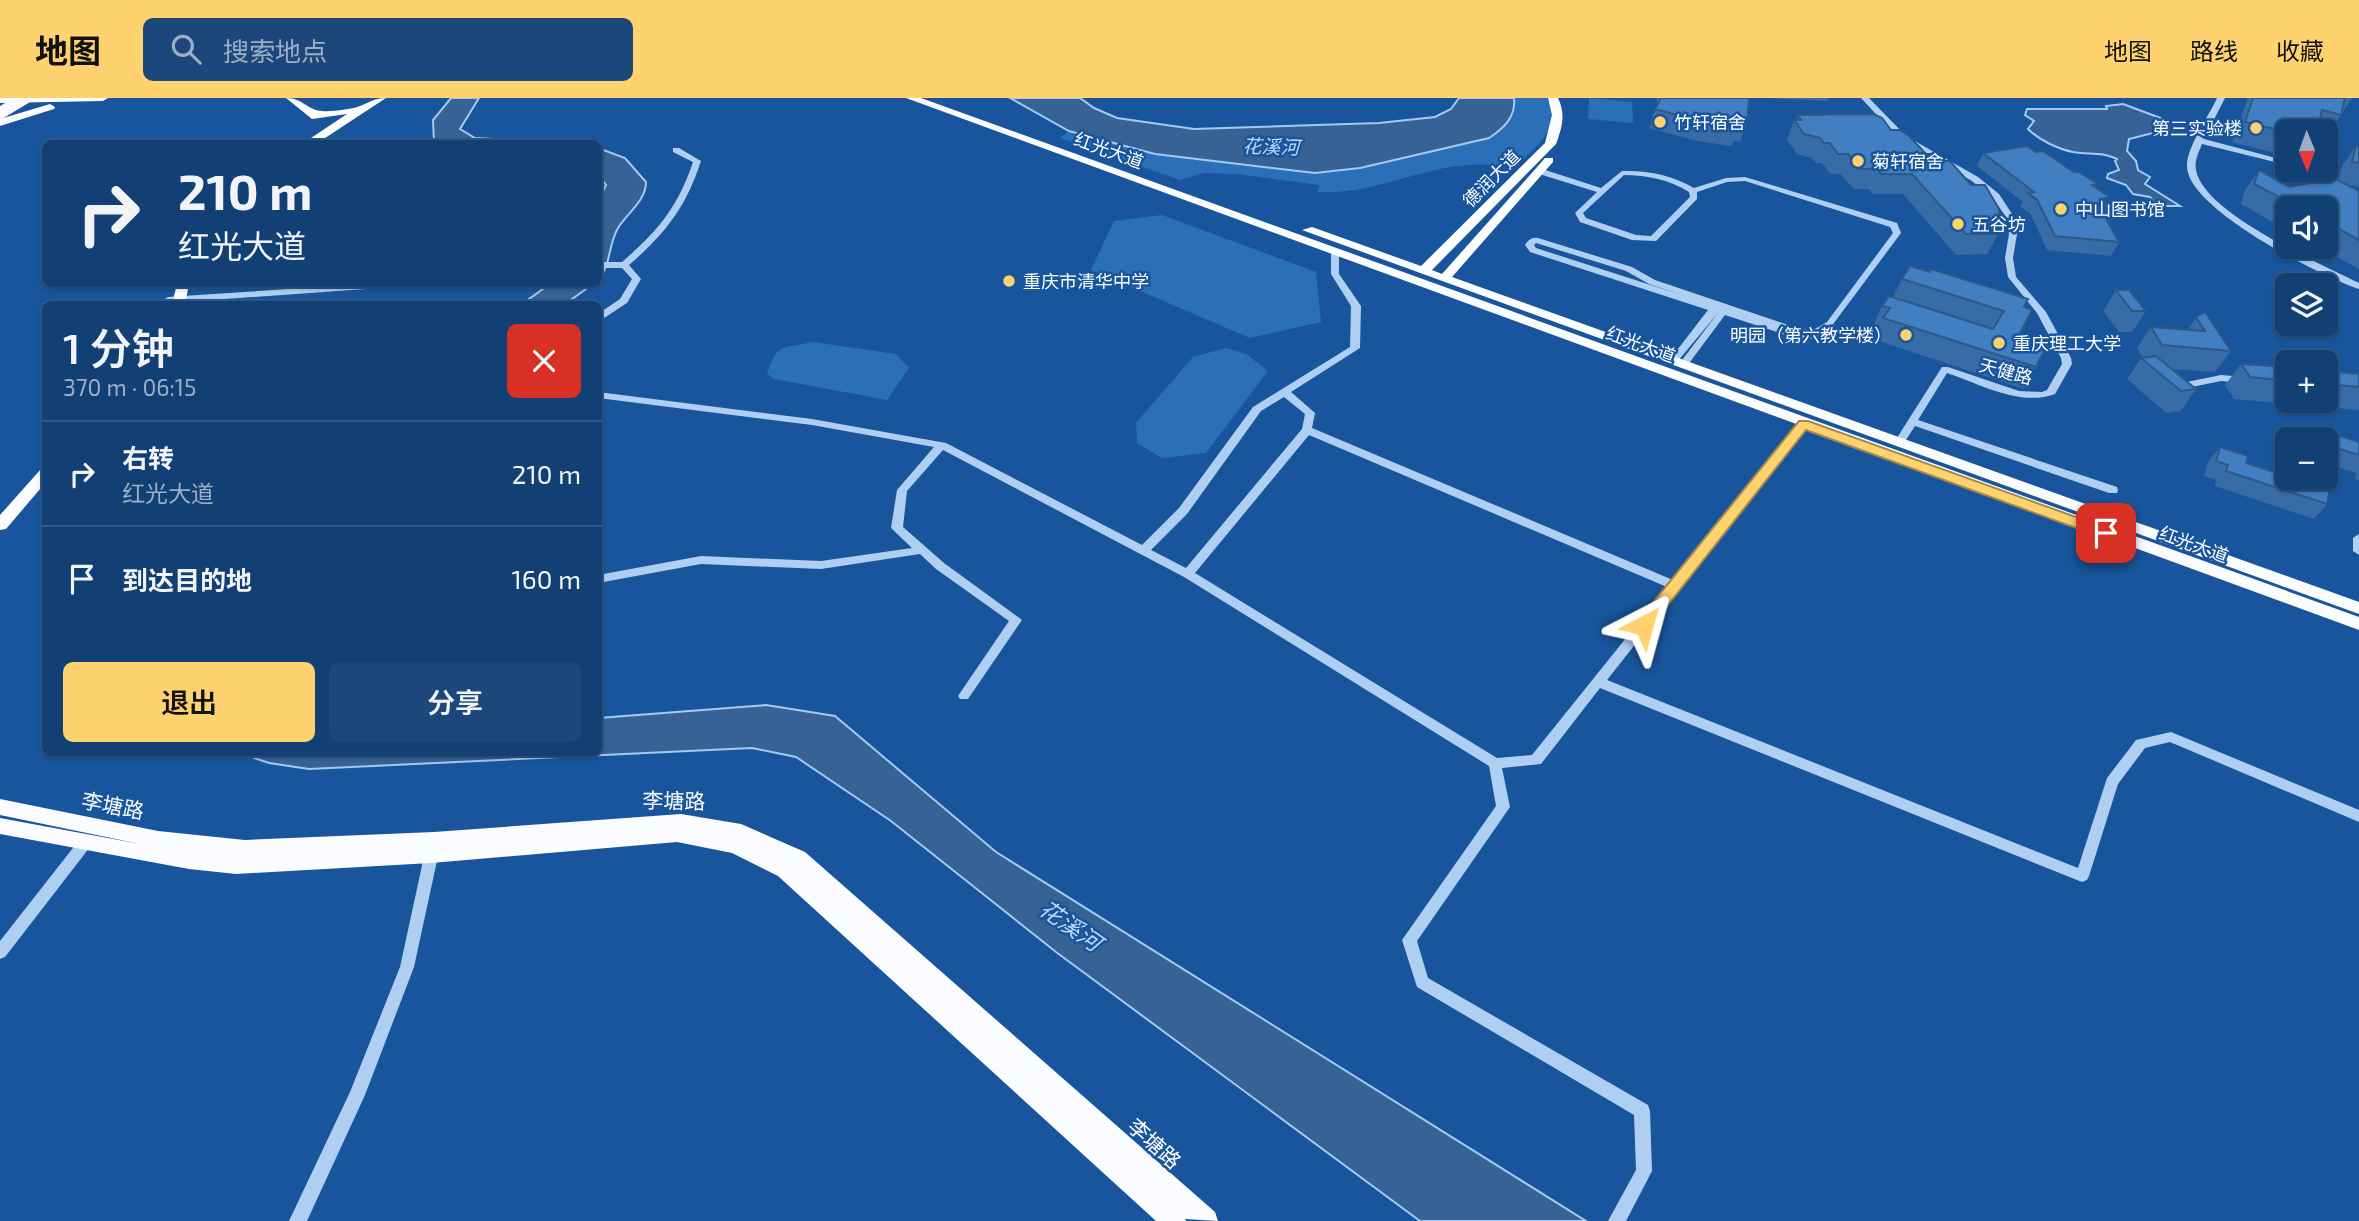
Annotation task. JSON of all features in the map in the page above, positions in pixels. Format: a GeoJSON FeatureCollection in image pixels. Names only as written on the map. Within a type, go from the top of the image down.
{"type":"FeatureCollection","features":[{"type":"Feature","properties":{"kind":"main road"},"geometry":{"type":"LineString","coordinates":[[0,106],[13,98]]}},
{"type":"Feature","properties":{"kind":"main road"},"geometry":{"type":"LineString","coordinates":[[0,113],[25,98]]}},
{"type":"Feature","properties":{"kind":"main road"},"geometry":{"type":"LineString","coordinates":[[0,100],[103,98]]}},
{"type":"Feature","properties":{"kind":"main road"},"geometry":{"type":"LineString","coordinates":[[291,98],[314,112],[351,109],[389,98]]}},
{"type":"Feature","properties":{"kind":"main road"},"geometry":{"type":"LineString","coordinates":[[307,98],[305,104],[324,125],[315,140]]}},
{"type":"Feature","properties":{"kind":"main road","name":"红光大道"},"geometry":{"type":"LineString","coordinates":[[911,98],[2359,624]]}},
{"type":"Feature","properties":{"kind":"main road","name":"红光大道"},"geometry":{"type":"LineString","coordinates":[[936,98],[1900,441],[2359,608]]}},
{"type":"Feature","properties":{"kind":"main road","name":"德润大道"},"geometry":{"type":"LineString","coordinates":[[1424,271],[1549,144],[1558,126],[1557,105],[1553,98]]}},
{"type":"Feature","properties":{"kind":"main road","name":"德润大道"},"geometry":{"type":"LineString","coordinates":[[1445,278],[1561,146],[1569,127],[1569,105],[1564,98]]}},
{"type":"Feature","properties":{"kind":"main road"},"geometry":{"type":"LineString","coordinates":[[0,123],[47,107],[89,99]]}},
{"type":"Feature","properties":{"kind":"main road"},"geometry":{"type":"LineString","coordinates":[[314,112],[376,102]]}},
{"type":"Feature","properties":{"kind":"main road"},"geometry":{"type":"LineString","coordinates":[[316,140],[376,102]]}},
{"type":"Feature","properties":{"kind":"main road"},"geometry":{"type":"LineString","coordinates":[[0,508],[42,463]]}},
{"type":"Feature","properties":{"kind":"main road"},"geometry":{"type":"LineString","coordinates":[[0,525],[42,477]]}},
{"type":"Feature","properties":{"kind":"main road","name":"李塘路"},"geometry":{"type":"LineString","coordinates":[[0,807],[158,839],[245,848],[433,848],[648,822],[712,825],[770,843],[798,858],[1206,1221]]}},
{"type":"Feature","properties":{"kind":"main road","name":"李塘路"},"geometry":{"type":"LineString","coordinates":[[0,826],[189,861],[236,865],[433,848],[677,834],[706,837],[762,856],[785,870],[1174,1221]]}},
{"type":"Feature","properties":{"kind":"street","name":"天健路"},"geometry":{"type":"LineString","coordinates":[[1866,98],[1903,138],[1975,179],[1996,197],[2010,217],[2013,233],[2009,258],[2012,277],[2041,312],[2063,348],[2067,365],[2051,392],[2031,396],[1945,369],[1913,422]]}},
{"type":"Feature","properties":{"kind":"street"},"geometry":{"type":"LineString","coordinates":[[2221,98],[2191,168],[2194,181],[2206,198],[2240,223],[2359,286]]}},
{"type":"Feature","properties":{"kind":"street"},"geometry":{"type":"LineString","coordinates":[[2201,141],[2275,160]]}},
{"type":"Feature","properties":{"kind":"street"},"geometry":{"type":"LineString","coordinates":[[602,265],[624,265],[661,233],[687,195],[697,161],[676,150]]}},
{"type":"Feature","properties":{"kind":"street"},"geometry":{"type":"LineString","coordinates":[[1693,191],[1694,197],[1658,237],[1647,240],[1580,218],[1579,213],[1617,175],[1627,172],[1663,180],[1693,191],[1726,180],[1745,179],[1894,225],[1897,233],[1823,336],[1809,338],[1649,285],[1624,281],[1534,250],[1529,245],[1535,240],[1542,241],[1629,269],[1653,282],[1721,308]]}},
{"type":"Feature","properties":{"kind":"street"},"geometry":{"type":"LineString","coordinates":[[1537,173],[1600,192]]}},
{"type":"Feature","properties":{"kind":"street"},"geometry":{"type":"LineString","coordinates":[[2327,182],[2359,205]]}},
{"type":"Feature","properties":{"kind":"street"},"geometry":{"type":"LineString","coordinates":[[1143,551],[1184,512],[1257,408],[1355,348],[1356,306],[1335,274],[1335,253]]}},
{"type":"Feature","properties":{"kind":"street"},"geometry":{"type":"LineString","coordinates":[[602,316],[624,301],[637,279],[624,265]]}},
{"type":"Feature","properties":{"kind":"street"},"geometry":{"type":"LineString","coordinates":[[185,301],[357,287]]}},
{"type":"Feature","properties":{"kind":"street"},"geometry":{"type":"LineString","coordinates":[[1679,362],[1721,308]]}},
{"type":"Feature","properties":{"kind":"street"},"geometry":{"type":"LineString","coordinates":[[2170,388],[2221,378],[2261,381]]}},
{"type":"Feature","properties":{"kind":"street"},"geometry":{"type":"LineString","coordinates":[[1188,574],[1307,430],[1310,413],[1284,392]]}},
{"type":"Feature","properties":{"kind":"street"},"geometry":{"type":"LineString","coordinates":[[602,396],[812,422],[942,445],[1188,574],[1495,763],[1536,760],[1804,424]]}},
{"type":"Feature","properties":{"kind":"street"},"geometry":{"type":"LineString","coordinates":[[1900,441],[1913,422],[2113,490]]}},
{"type":"Feature","properties":{"kind":"street"},"geometry":{"type":"LineString","coordinates":[[1307,430],[1675,586]]}},
{"type":"Feature","properties":{"kind":"street"},"geometry":{"type":"LineString","coordinates":[[942,445],[902,490],[897,527],[922,550],[1016,620],[964,695]]}},
{"type":"Feature","properties":{"kind":"street"},"geometry":{"type":"LineString","coordinates":[[2359,538],[2359,551]]}},
{"type":"Feature","properties":{"kind":"street"},"geometry":{"type":"LineString","coordinates":[[602,578],[701,560],[821,565],[922,550]]}},
{"type":"Feature","properties":{"kind":"street"},"geometry":{"type":"LineString","coordinates":[[1598,682],[2082,876],[2112,782],[2141,744],[2171,737],[2359,816]]}},
{"type":"Feature","properties":{"kind":"street"},"geometry":{"type":"LineString","coordinates":[[1495,763],[1503,807],[1409,940],[1422,982],[1642,1111],[1644,1171],[1617,1221]]}},
{"type":"Feature","properties":{"kind":"street"},"geometry":{"type":"LineString","coordinates":[[0,951],[85,843]]}},
{"type":"Feature","properties":{"kind":"street"},"geometry":{"type":"LineString","coordinates":[[298,1221],[357,1095],[407,967],[433,848]]}},
{"type":"Feature","properties":{"kind":"shaded area"},"geometry":{"type":"Polygon","coordinates":[[[1514,98],[1547,98],[1552,108],[1552,118],[1538,145],[1514,168],[1461,166],[1343,191],[1317,192],[1320,185],[1236,174],[1204,173],[1180,180],[1060,138],[1069,131],[1155,154],[1315,173],[1336,172],[1470,143],[1515,102],[1514,98]]]}},
{"type":"Feature","properties":{"kind":"shaded area"},"geometry":{"type":"Polygon","coordinates":[[[1589,98],[1632,102],[1633,123],[1588,119],[1589,98]]]}},
{"type":"Feature","properties":{"kind":"shaded area"},"geometry":{"type":"Polygon","coordinates":[[[1162,215],[1316,272],[1321,322],[1250,338],[1091,270],[1114,221],[1162,215]]]}},
{"type":"Feature","properties":{"kind":"shaded area"},"geometry":{"type":"Polygon","coordinates":[[[813,342],[896,354],[909,368],[887,400],[774,379],[767,374],[774,357],[782,349],[813,342]]]}},
{"type":"Feature","properties":{"kind":"shaded area"},"geometry":{"type":"Polygon","coordinates":[[[1226,348],[1246,354],[1268,371],[1206,453],[1162,458],[1137,443],[1136,423],[1193,357],[1226,348]]]}},
{"type":"Feature","properties":{"kind":"water"},"geometry":{"type":"Polygon","coordinates":[[[451,98],[479,98],[460,129],[475,138],[517,140],[434,140],[433,120],[451,98]]]}},
{"type":"Feature","properties":{"kind":"water","name":"花溪河"},"geometry":{"type":"Polygon","coordinates":[[[1010,98],[1080,98],[1094,108],[1117,118],[1194,129],[1379,123],[1435,117],[1451,109],[1459,98],[1514,98],[1514,105],[1508,121],[1489,138],[1360,168],[1315,173],[1155,154],[1069,131],[1010,98]]]}},
{"type":"Feature","properties":{"kind":"water"},"geometry":{"type":"Polygon","coordinates":[[[2123,104],[2171,122],[2163,126],[2166,133],[2157,132],[2129,139],[2127,151],[2136,161],[2138,170],[2150,177],[2145,184],[2180,206],[2157,206],[2150,197],[2133,194],[2126,185],[2107,178],[2108,174],[2119,170],[2115,161],[2117,159],[2101,154],[2073,152],[2049,144],[2028,129],[2034,121],[2025,115],[2027,109],[2107,109],[2106,106],[2123,104]]]}},
{"type":"Feature","properties":{"kind":"water"},"geometry":{"type":"Polygon","coordinates":[[[602,149],[625,158],[646,182],[640,201],[615,234],[602,274],[602,194],[606,185],[602,180],[602,149]]]}},
{"type":"Feature","properties":{"kind":"water"},"geometry":{"type":"Polygon","coordinates":[[[546,287],[589,287],[569,301],[526,301],[546,287]]]}},
{"type":"Feature","properties":{"kind":"water","name":"花溪河"},"geometry":{"type":"Polygon","coordinates":[[[766,705],[835,716],[996,852],[1586,1221],[1420,1221],[1056,952],[891,821],[796,757],[752,748],[602,755],[602,718],[766,705]]]}},
{"type":"Feature","properties":{"kind":"water"},"geometry":{"type":"Polygon","coordinates":[[[249,756],[583,756],[309,769],[269,763],[249,756]]]}},
{"type":"Feature","properties":{"kind":"building"},"geometry":{"type":"Polygon","coordinates":[[[1661,98],[1749,98],[1747,123],[1740,121],[1738,126],[1703,122],[1655,109],[1661,98]]]}},
{"type":"Feature","properties":{"kind":"building"},"geometry":{"type":"Polygon","coordinates":[[[2253,98],[2345,98],[2341,115],[2322,110],[2320,119],[2275,119],[2275,129],[2245,122],[2253,98]]]}},
{"type":"Feature","properties":{"kind":"building"},"geometry":{"type":"Polygon","coordinates":[[[1873,114],[1882,118],[1891,130],[1900,130],[1909,136],[1926,154],[1937,154],[1943,161],[1950,161],[1971,185],[1985,185],[1999,209],[1998,234],[1966,234],[1912,174],[1881,174],[1878,169],[1862,169],[1848,154],[1838,154],[1830,143],[1804,134],[1794,120],[1801,120],[1797,115],[1873,114]]]}},
{"type":"Feature","properties":{"kind":"building","name":"中山图书馆"},"geometry":{"type":"Polygon","coordinates":[[[2027,146],[2036,152],[2043,151],[2098,184],[2092,185],[2110,197],[2101,199],[2118,210],[2103,213],[2119,242],[2055,236],[2037,200],[2028,193],[2034,192],[1983,153],[2027,146]]]}},
{"type":"Feature","properties":{"kind":"building"},"geometry":{"type":"Polygon","coordinates":[[[2356,146],[2359,147],[2359,163],[2352,162],[2356,146]]]}},
{"type":"Feature","properties":{"kind":"building"},"geometry":{"type":"Polygon","coordinates":[[[2259,170],[2275,179],[2275,182],[2290,187],[2338,180],[2359,191],[2359,240],[2338,229],[2338,196],[2277,196],[2254,184],[2259,170]]]}},
{"type":"Feature","properties":{"kind":"building"},"geometry":{"type":"Polygon","coordinates":[[[1910,266],[1930,272],[1931,269],[2028,299],[2024,307],[2032,310],[2018,337],[2029,341],[2026,346],[2044,351],[2036,367],[1883,318],[1890,308],[1882,306],[1889,296],[1993,329],[2004,311],[1902,279],[1910,266]]]}},
{"type":"Feature","properties":{"kind":"building"},"geometry":{"type":"Polygon","coordinates":[[[2116,290],[2129,290],[2146,311],[2132,311],[2116,290]]]}},
{"type":"Feature","properties":{"kind":"building"},"geometry":{"type":"Polygon","coordinates":[[[2205,312],[2231,351],[2162,345],[2151,327],[2205,331],[2196,317],[2205,312]]]}},
{"type":"Feature","properties":{"kind":"building"},"geometry":{"type":"Polygon","coordinates":[[[2156,356],[2196,389],[2181,391],[2141,358],[2156,356]]]}},
{"type":"Feature","properties":{"kind":"building"},"geometry":{"type":"Polygon","coordinates":[[[2241,364],[2275,366],[2275,380],[2250,377],[2241,364]]]}},
{"type":"Feature","properties":{"kind":"building"},"geometry":{"type":"Polygon","coordinates":[[[2338,372],[2359,374],[2359,387],[2338,385],[2338,372]]]}},
{"type":"Feature","properties":{"kind":"building"},"geometry":{"type":"Polygon","coordinates":[[[2338,435],[2359,442],[2359,455],[2338,448],[2338,435]]]}},
{"type":"Feature","properties":{"kind":"building"},"geometry":{"type":"Polygon","coordinates":[[[2220,447],[2248,456],[2246,463],[2275,472],[2275,487],[2226,471],[2228,465],[2216,461],[2220,447]]]}},
{"type":"Feature","properties":{"kind":"building"},"geometry":{"type":"Polygon","coordinates":[[[2284,490],[2330,490],[2327,504],[2284,490]]]}},
{"type":"Feature","properties":{"kind":"place","name":"竹轩宿舍"},"geometry":{"type":"Point","coordinates":[1660,122]}},
{"type":"Feature","properties":{"kind":"place","name":"第三实验楼"},"geometry":{"type":"Point","coordinates":[2256,128]}},
{"type":"Feature","properties":{"kind":"place","name":"菊轩宿舍"},"geometry":{"type":"Point","coordinates":[1858,161]}},
{"type":"Feature","properties":{"kind":"place","name":"中山图书馆"},"geometry":{"type":"Point","coordinates":[2061,209]}},
{"type":"Feature","properties":{"kind":"place","name":"五谷坊"},"geometry":{"type":"Point","coordinates":[1958,224]}},
{"type":"Feature","properties":{"kind":"place","name":"重庆市清华中学"},"geometry":{"type":"Point","coordinates":[1009,281]}},
{"type":"Feature","properties":{"kind":"place","name":"明园（第六教学楼）"},"geometry":{"type":"Point","coordinates":[1906,335]}},
{"type":"Feature","properties":{"kind":"place","name":"重庆理工大学"},"geometry":{"type":"Point","coordinates":[1999,343]}},
{"type":"Feature","properties":{"kind":"route"},"geometry":{"type":"LineString","coordinates":[[1644,625],[1804,424],[2106,533]]}}]}
